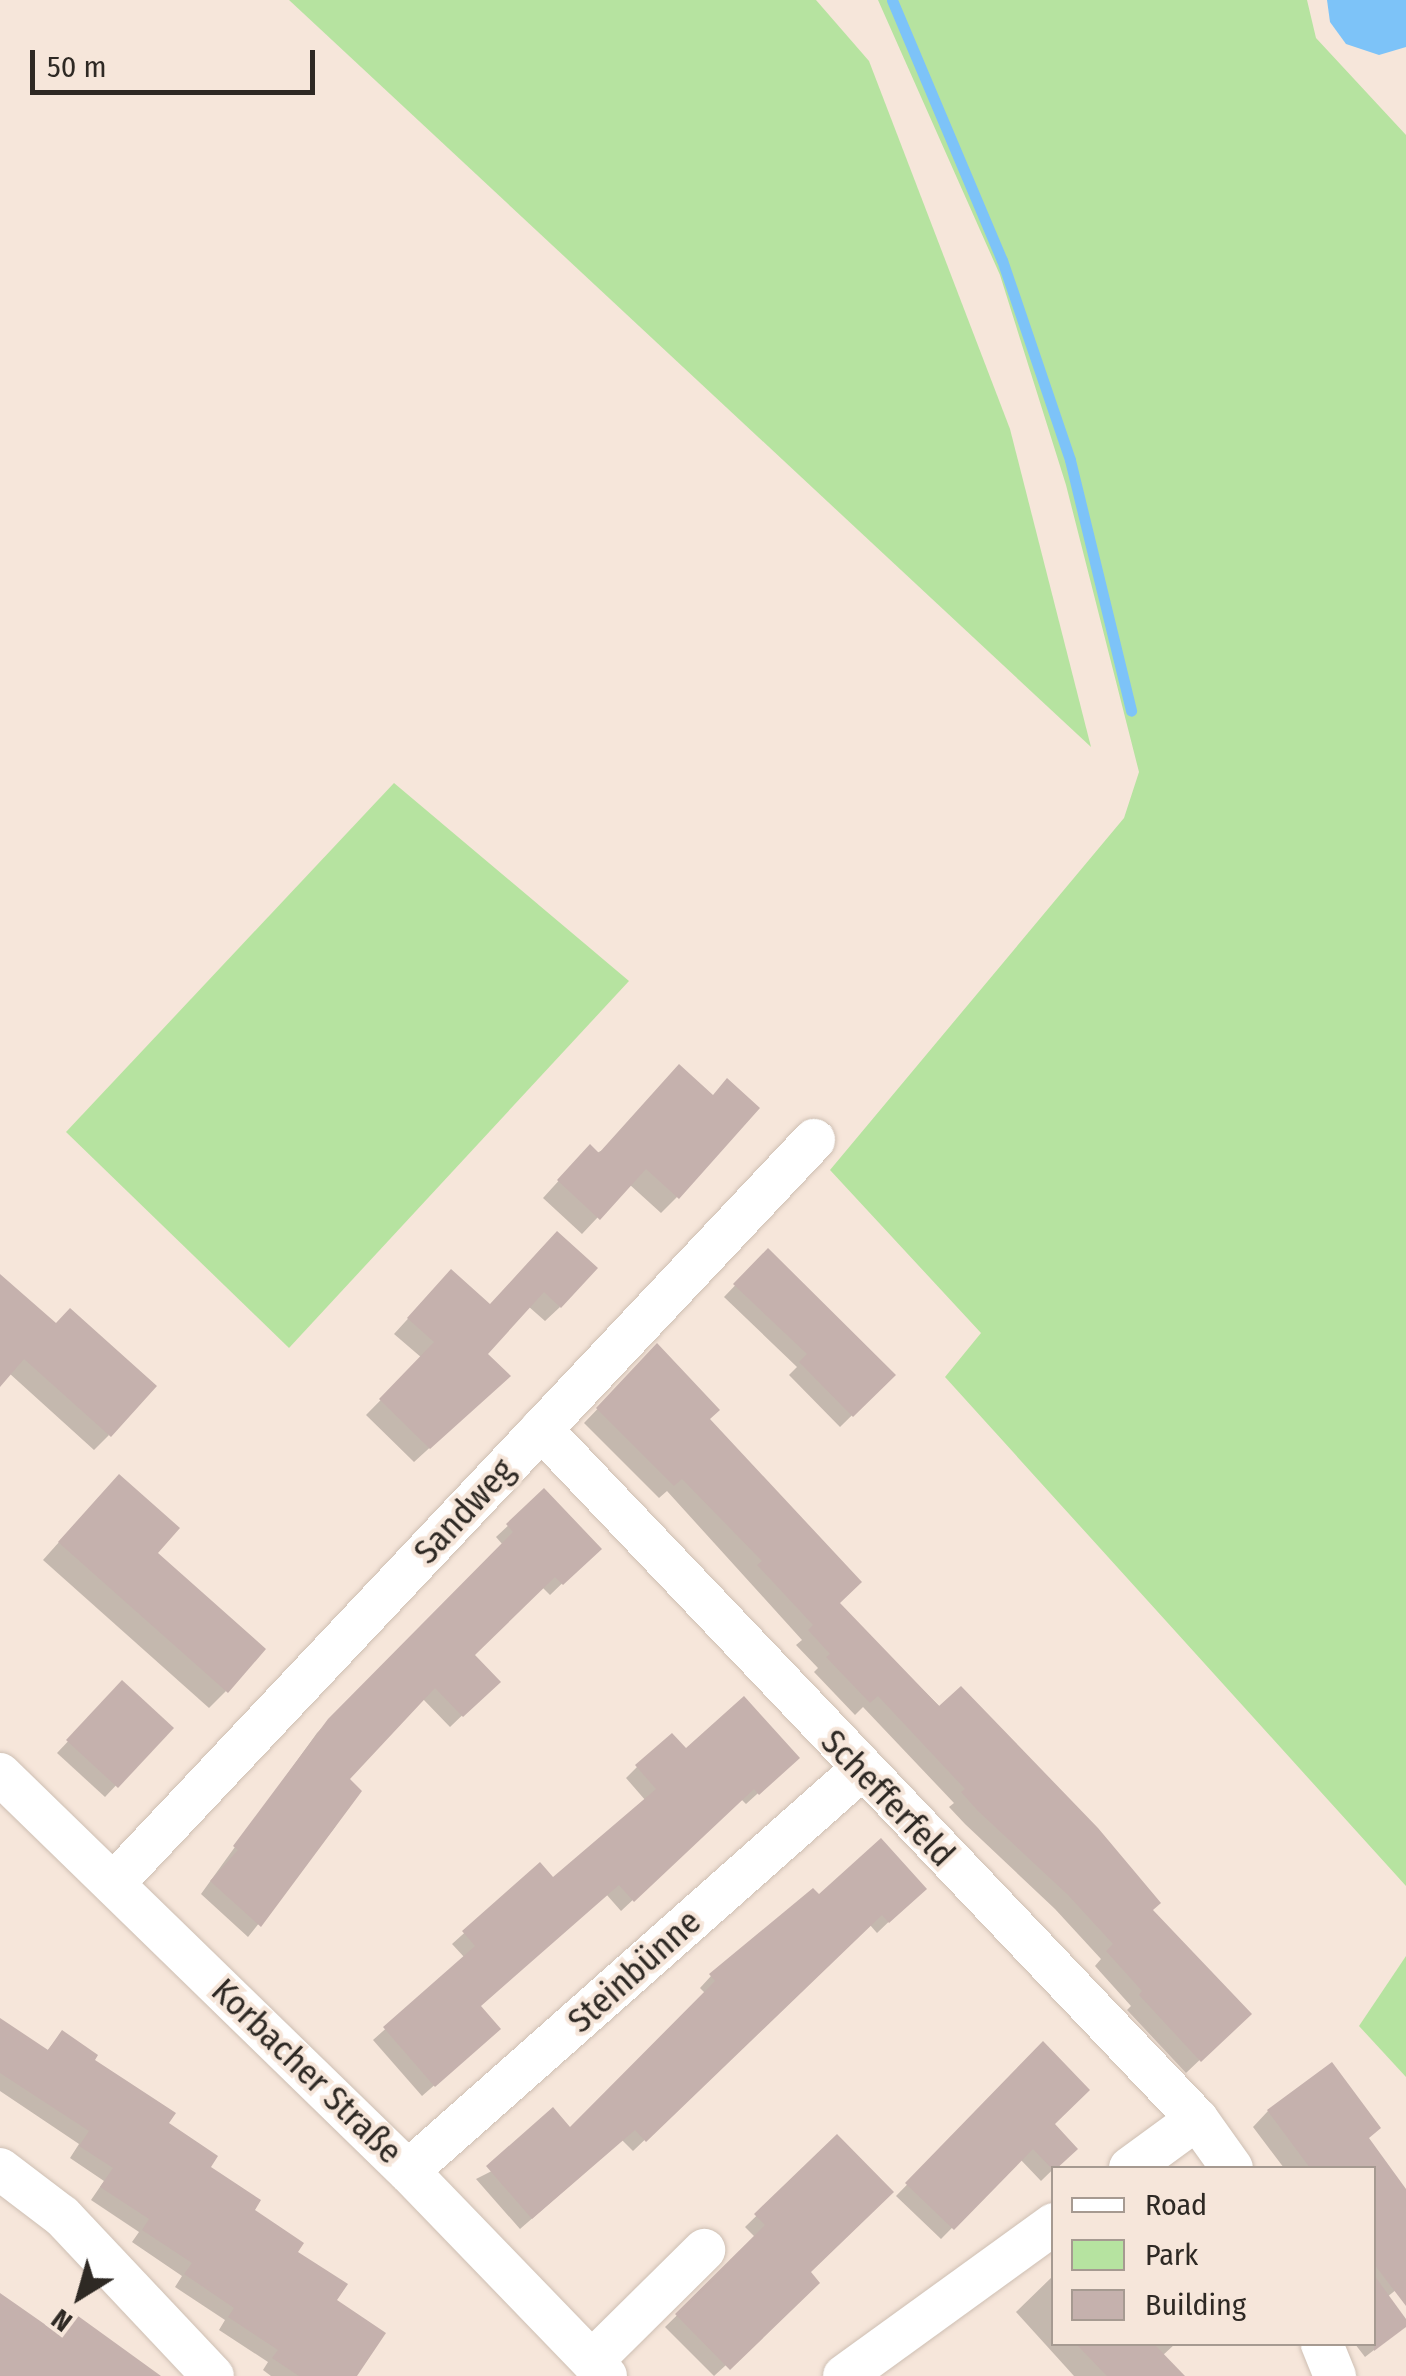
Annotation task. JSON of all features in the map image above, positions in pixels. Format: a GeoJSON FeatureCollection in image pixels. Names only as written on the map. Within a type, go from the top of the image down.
{"type":"FeatureCollection","features":[{"type":"Feature","properties":{"kind":"street","name":"Sandweg"},"geometry":{"type":"LineString","coordinates":[[114,1882],[814,1140]]}},
{"type":"Feature","properties":{"kind":"street","name":"Schefferfeld"},"geometry":{"type":"LineString","coordinates":[[540,1430],[1197,2119],[1231,2166]]}},
{"type":"Feature","properties":{"kind":"street","name":"Steinbünne"},"geometry":{"type":"LineString","coordinates":[[408,2171],[861,1770]]}},
{"type":"Feature","properties":{"kind":"street","name":"Korbacher Straße"},"geometry":{"type":"LineString","coordinates":[[0,1774],[408,2171],[599,2369]]}},
{"type":"Feature","properties":{"kind":"street"},"geometry":{"type":"LineString","coordinates":[[1133,2166],[1197,2119]]}},
{"type":"Feature","properties":{"kind":"street"},"geometry":{"type":"LineString","coordinates":[[0,2169],[62,2216],[213,2376]]}},
{"type":"Feature","properties":{"kind":"street"},"geometry":{"type":"LineString","coordinates":[[844,2376],[1051,2226]]}},
{"type":"Feature","properties":{"kind":"street"},"geometry":{"type":"LineString","coordinates":[[599,2369],[704,2250]]}},
{"type":"Feature","properties":{"kind":"street"},"geometry":{"type":"LineString","coordinates":[[1323,2346],[1335,2376]]}},
{"type":"Feature","properties":{"kind":"green space"},"geometry":{"type":"Polygon","coordinates":[[[289,0],[816,0],[869,61],[1010,429],[1091,747],[289,0]]]}},
{"type":"Feature","properties":{"kind":"green space"},"geometry":{"type":"Polygon","coordinates":[[[878,0],[1307,0],[1316,38],[1406,135],[1406,1886],[945,1377],[981,1333],[830,1170],[1124,818],[1139,772],[1066,485],[1000,275],[878,0]]]}},
{"type":"Feature","properties":{"kind":"green space"},"geometry":{"type":"Polygon","coordinates":[[[394,783],[629,981],[289,1348],[66,1132],[394,783]]]}},
{"type":"Feature","properties":{"kind":"green space"},"geometry":{"type":"Polygon","coordinates":[[[1406,1956],[1406,2077],[1359,2026],[1406,1956]]]}},
{"type":"Feature","properties":{"kind":"water"},"geometry":{"type":"Polygon","coordinates":[[[1327,0],[1406,0],[1406,47],[1379,55],[1346,44],[1330,22],[1327,0]]]}},
{"type":"Feature","properties":{"kind":"building"},"geometry":{"type":"Polygon","coordinates":[[[679,1064],[713,1095],[727,1078],[760,1108],[679,1199],[646,1169],[600,1220],[557,1180],[590,1144],[599,1153],[679,1064]]]}},
{"type":"Feature","properties":{"kind":"building"},"geometry":{"type":"Polygon","coordinates":[[[557,1231],[598,1268],[561,1308],[544,1292],[488,1354],[511,1376],[430,1449],[379,1399],[434,1342],[407,1318],[451,1269],[490,1304],[557,1231]]]}},
{"type":"Feature","properties":{"kind":"building"},"geometry":{"type":"Polygon","coordinates":[[[768,1248],[896,1375],[853,1417],[799,1362],[807,1354],[733,1284],[768,1248]]]}},
{"type":"Feature","properties":{"kind":"building"},"geometry":{"type":"Polygon","coordinates":[[[0,1274],[56,1323],[70,1308],[157,1386],[111,1437],[24,1359],[0,1387],[0,1274]]]}},
{"type":"Feature","properties":{"kind":"building"},"geometry":{"type":"Polygon","coordinates":[[[657,1343],[720,1410],[710,1419],[862,1582],[840,1603],[939,1706],[961,1686],[1098,1828],[1161,1903],[1153,1910],[1252,2014],[1201,2062],[1139,1995],[1142,1991],[1106,1951],[1113,1944],[1068,1895],[978,1811],[961,1792],[965,1789],[878,1696],[870,1703],[826,1657],[830,1654],[808,1630],[813,1625],[757,1565],[762,1561],[682,1479],[674,1486],[596,1408],[657,1343]]]}},
{"type":"Feature","properties":{"kind":"building"},"geometry":{"type":"Polygon","coordinates":[[[119,1474],[180,1528],[158,1553],[266,1649],[228,1693],[58,1542],[119,1474]]]}},
{"type":"Feature","properties":{"kind":"building"},"geometry":{"type":"Polygon","coordinates":[[[544,1488],[602,1549],[563,1585],[555,1577],[475,1655],[501,1682],[463,1717],[435,1688],[350,1779],[362,1791],[261,1927],[210,1881],[238,1850],[233,1846],[328,1719],[513,1532],[506,1524],[544,1488]]]}},
{"type":"Feature","properties":{"kind":"building"},"geometry":{"type":"Polygon","coordinates":[[[122,1680],[174,1728],[118,1788],[66,1740],[122,1680]]]}},
{"type":"Feature","properties":{"kind":"building"},"geometry":{"type":"Polygon","coordinates":[[[744,1696],[800,1758],[759,1795],[754,1789],[634,1902],[619,1885],[481,2006],[501,2029],[435,2087],[383,2027],[475,1946],[462,1931],[540,1862],[553,1877],[656,1789],[635,1765],[672,1733],[686,1748],[744,1696]]]}},
{"type":"Feature","properties":{"kind":"building"},"geometry":{"type":"Polygon","coordinates":[[[881,1838],[927,1889],[889,1923],[882,1915],[646,2142],[635,2130],[532,2219],[486,2166],[553,2107],[570,2127],[715,1981],[709,1974],[813,1888],[819,1894],[881,1838]]]}},
{"type":"Feature","properties":{"kind":"building"},"geometry":{"type":"Polygon","coordinates":[[[0,2018],[48,2050],[62,2030],[98,2055],[95,2060],[176,2113],[169,2123],[218,2156],[211,2167],[261,2200],[255,2210],[304,2243],[298,2252],[348,2284],[337,2300],[386,2333],[357,2376],[299,2376],[272,2358],[278,2350],[228,2317],[234,2308],[184,2274],[192,2263],[142,2230],[149,2219],[100,2187],[113,2168],[79,2146],[89,2131],[0,2073],[0,2018]]]}},
{"type":"Feature","properties":{"kind":"building"},"geometry":{"type":"Polygon","coordinates":[[[1043,2041],[1090,2090],[1055,2124],[1078,2149],[1059,2166],[1051,2168],[1033,2149],[954,2230],[905,2183],[1043,2041]]]}},
{"type":"Feature","properties":{"kind":"building"},"geometry":{"type":"Polygon","coordinates":[[[1332,2062],[1381,2128],[1369,2138],[1406,2189],[1406,2306],[1376,2267],[1376,2166],[1309,2166],[1267,2110],[1332,2062]]]}},
{"type":"Feature","properties":{"kind":"building"},"geometry":{"type":"Polygon","coordinates":[[[837,2134],[894,2192],[811,2272],[820,2283],[730,2370],[675,2314],[765,2225],[754,2214],[837,2134]]]}},
{"type":"Feature","properties":{"kind":"building"},"geometry":{"type":"Polygon","coordinates":[[[1376,2278],[1406,2319],[1406,2327],[1374,2351],[1376,2278]]]}},
{"type":"Feature","properties":{"kind":"building"},"geometry":{"type":"Polygon","coordinates":[[[0,2293],[53,2330],[67,2308],[161,2376],[0,2376],[0,2293]]]}},
{"type":"Feature","properties":{"kind":"building"},"geometry":{"type":"Polygon","coordinates":[[[1078,2346],[1156,2346],[1185,2376],[1107,2376],[1078,2346]]]}},
{"type":"Feature","properties":{"kind":"waterway"},"geometry":{"type":"LineString","coordinates":[[892,0],[1002,260],[1070,460],[1131,711]]}}]}
